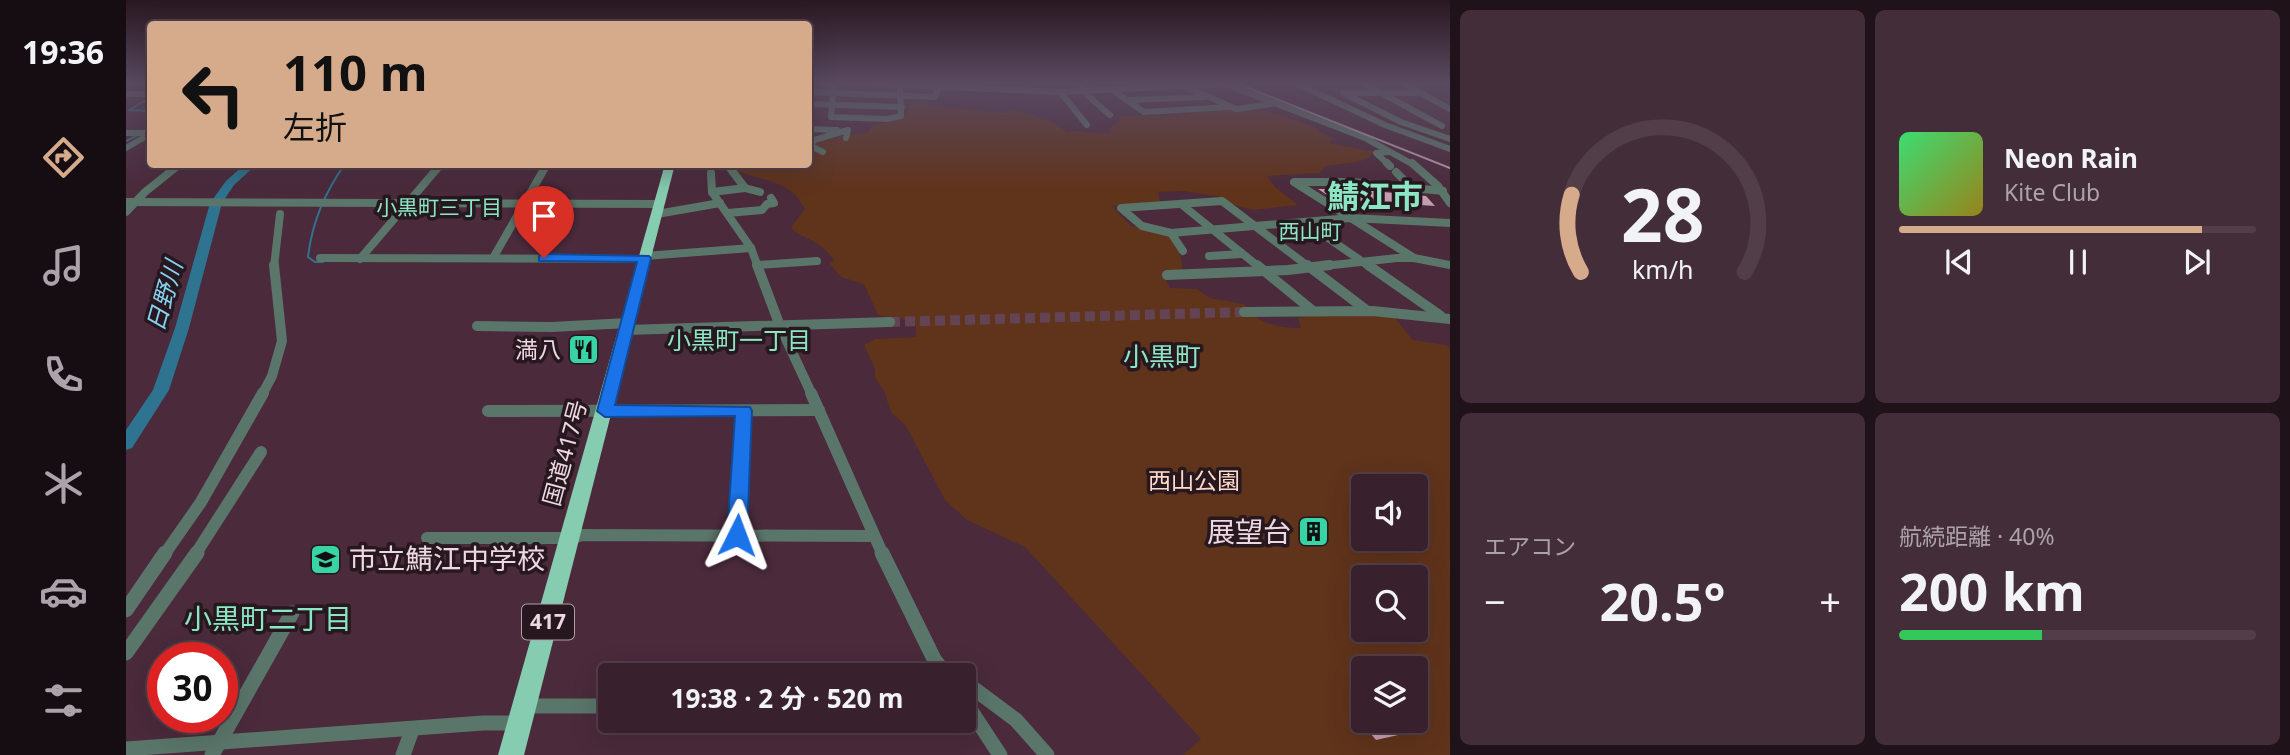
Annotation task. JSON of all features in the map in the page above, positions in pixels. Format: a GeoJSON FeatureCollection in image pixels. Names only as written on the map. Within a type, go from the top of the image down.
{"type":"FeatureCollection","features":[{"type":"Feature","properties":{"kind":"highway","name":"国道417号"},"geometry":{"type":"LineString","coordinates":[[511,755],[572,537],[669,168]]}},
{"type":"Feature","properties":{"kind":"street"},"geometry":{"type":"LineString","coordinates":[[847,134],[848,118]]}},
{"type":"Feature","properties":{"kind":"street"},"geometry":{"type":"LineString","coordinates":[[857,118],[891,118]]}},
{"type":"Feature","properties":{"kind":"street"},"geometry":{"type":"LineString","coordinates":[[1081,118],[1087,125]]}},
{"type":"Feature","properties":{"kind":"street"},"geometry":{"type":"LineString","coordinates":[[1311,118],[1392,152],[1416,166],[1443,191],[1450,203]]}},
{"type":"Feature","properties":{"kind":"street"},"geometry":{"type":"LineString","coordinates":[[1369,118],[1448,148]]}},
{"type":"Feature","properties":{"kind":"street"},"geometry":{"type":"LineString","coordinates":[[1395,118],[1450,139]]}},
{"type":"Feature","properties":{"kind":"street"},"geometry":{"type":"LineString","coordinates":[[1428,118],[1442,126]]}},
{"type":"Feature","properties":{"kind":"street"},"geometry":{"type":"LineString","coordinates":[[1413,127],[1450,126]]}},
{"type":"Feature","properties":{"kind":"street"},"geometry":{"type":"LineString","coordinates":[[812,130],[847,134]]}},
{"type":"Feature","properties":{"kind":"street"},"geometry":{"type":"LineString","coordinates":[[126,133],[147,133]]}},
{"type":"Feature","properties":{"kind":"street"},"geometry":{"type":"LineString","coordinates":[[812,144],[814,140],[847,134]]}},
{"type":"Feature","properties":{"kind":"street"},"geometry":{"type":"LineString","coordinates":[[126,148],[147,135]]}},
{"type":"Feature","properties":{"kind":"street"},"geometry":{"type":"LineString","coordinates":[[812,146],[823,152]]}},
{"type":"Feature","properties":{"kind":"street"},"geometry":{"type":"LineString","coordinates":[[1428,149],[1448,148]]}},
{"type":"Feature","properties":{"kind":"street"},"geometry":{"type":"LineString","coordinates":[[1392,152],[1376,153],[1412,188]]}},
{"type":"Feature","properties":{"kind":"street"},"geometry":{"type":"LineString","coordinates":[[126,212],[133,201],[175,168]]}},
{"type":"Feature","properties":{"kind":"street"},"geometry":{"type":"LineString","coordinates":[[360,259],[438,168]]}},
{"type":"Feature","properties":{"kind":"street"},"geometry":{"type":"LineString","coordinates":[[493,258],[545,168]]}},
{"type":"Feature","properties":{"kind":"street"},"geometry":{"type":"LineString","coordinates":[[730,168],[745,188]]}},
{"type":"Feature","properties":{"kind":"street"},"geometry":{"type":"LineString","coordinates":[[711,173],[712,192],[751,248],[780,326],[873,536],[937,663]]}},
{"type":"Feature","properties":{"kind":"street"},"geometry":{"type":"LineString","coordinates":[[1414,258],[1294,182],[1352,182],[1443,191]]}},
{"type":"Feature","properties":{"kind":"street"},"geometry":{"type":"LineString","coordinates":[[712,192],[745,188],[760,192]]}},
{"type":"Feature","properties":{"kind":"street"},"geometry":{"type":"LineString","coordinates":[[728,213],[762,210],[767,204],[774,203],[771,198]]}},
{"type":"Feature","properties":{"kind":"street"},"geometry":{"type":"LineString","coordinates":[[133,201],[659,209],[720,204]]}},
{"type":"Feature","properties":{"kind":"street"},"geometry":{"type":"LineString","coordinates":[[1365,309],[1311,267],[1256,226],[1222,201],[1121,208],[1142,226],[1171,233],[1212,230],[1256,226],[1351,218],[1450,223]]}},
{"type":"Feature","properties":{"kind":"street"},"geometry":{"type":"LineString","coordinates":[[1181,204],[1312,310]]}},
{"type":"Feature","properties":{"kind":"street"},"geometry":{"type":"LineString","coordinates":[[126,610],[201,502],[272,376],[282,341],[274,269],[280,214]]}},
{"type":"Feature","properties":{"kind":"street"},"geometry":{"type":"LineString","coordinates":[[1306,222],[1447,319]]}},
{"type":"Feature","properties":{"kind":"street"},"geometry":{"type":"LineString","coordinates":[[1171,233],[1183,251]]}},
{"type":"Feature","properties":{"kind":"street"},"geometry":{"type":"LineString","coordinates":[[320,258],[645,257],[751,248]]}},
{"type":"Feature","properties":{"kind":"street"},"geometry":{"type":"LineString","coordinates":[[1209,256],[1242,254]]}},
{"type":"Feature","properties":{"kind":"street"},"geometry":{"type":"LineString","coordinates":[[1167,275],[1265,271],[1414,258],[1450,265]]}},
{"type":"Feature","properties":{"kind":"street"},"geometry":{"type":"LineString","coordinates":[[758,265],[817,261]]}},
{"type":"Feature","properties":{"kind":"street"},"geometry":{"type":"LineString","coordinates":[[1244,312],[1365,309],[1447,319]]}},
{"type":"Feature","properties":{"kind":"street"},"geometry":{"type":"LineString","coordinates":[[477,326],[780,326],[890,322]]}},
{"type":"Feature","properties":{"kind":"street"},"geometry":{"type":"LineString","coordinates":[[488,411],[819,410]]}},
{"type":"Feature","properties":{"kind":"street"},"geometry":{"type":"LineString","coordinates":[[737,535],[744,411]]}},
{"type":"Feature","properties":{"kind":"street"},"geometry":{"type":"LineString","coordinates":[[126,653],[191,562],[261,452]]}},
{"type":"Feature","properties":{"kind":"street"},"geometry":{"type":"LineString","coordinates":[[427,538],[582,535],[873,536]]}},
{"type":"Feature","properties":{"kind":"street"},"geometry":{"type":"LineString","coordinates":[[215,749],[292,613]]}},
{"type":"Feature","properties":{"kind":"street"},"geometry":{"type":"LineString","coordinates":[[976,690],[1016,720],[1047,755]]}},
{"type":"Feature","properties":{"kind":"street"},"geometry":{"type":"LineString","coordinates":[[128,751],[215,749],[483,723],[522,715],[598,707]]}},
{"type":"Feature","properties":{"kind":"street"},"geometry":{"type":"LineString","coordinates":[[976,719],[1000,755]]}},
{"type":"Feature","properties":{"kind":"street"},"geometry":{"type":"LineString","coordinates":[[403,755],[412,730]]}},
{"type":"Feature","properties":{"kind":"green space","name":"西山公園"},"geometry":{"type":"Polygon","coordinates":[[[904,118],[1041,118],[1067,132],[1113,133],[1108,129],[1119,121],[1118,118],[1289,118],[1316,127],[1318,131],[1334,138],[1329,143],[1375,152],[1367,159],[1326,166],[1319,173],[1267,176],[1275,187],[1298,205],[1253,210],[1230,204],[1221,197],[1184,191],[1158,192],[1160,202],[1112,206],[1131,226],[1170,234],[1181,257],[1183,272],[1162,273],[1170,288],[1197,289],[1210,298],[1244,304],[1262,321],[1284,327],[1301,328],[1298,318],[1311,316],[1393,316],[1413,340],[1446,345],[1450,349],[1450,755],[1183,755],[1201,739],[1025,547],[967,520],[945,500],[906,426],[891,412],[884,391],[875,378],[875,369],[864,345],[875,339],[916,337],[916,325],[900,318],[878,315],[864,284],[841,277],[829,263],[834,261],[831,255],[792,230],[792,226],[805,209],[793,193],[784,186],[733,168],[812,168],[812,137],[827,140],[867,133],[873,125],[904,118]]]}},
{"type":"Feature","properties":{"kind":"building"},"geometry":{"type":"Polygon","coordinates":[[[1318,189],[1352,189],[1426,196],[1435,206],[1333,199],[1318,189]]]}},
{"type":"Feature","properties":{"kind":"building"},"geometry":{"type":"Polygon","coordinates":[[[1370,733],[1407,733],[1376,740],[1370,733]]]}},
{"type":"Feature","properties":{"kind":"waterway"},"geometry":{"type":"LineString","coordinates":[[126,141],[138,135]]}},
{"type":"Feature","properties":{"kind":"waterway","name":"日野川"},"geometry":{"type":"LineString","coordinates":[[126,444],[161,390],[182,328],[216,203],[230,183],[247,168]]}},
{"type":"Feature","properties":{"kind":"waterway"},"geometry":{"type":"LineString","coordinates":[[323,262],[315,262],[308,257],[313,232],[331,185],[342,168]]}},
{"type":"Feature","properties":{"kind":"tunnel"},"geometry":{"type":"LineString","coordinates":[[890,322],[1244,312]]}},
{"type":"Feature","properties":{"kind":"tram line"},"geometry":{"type":"LineString","coordinates":[[1325,118],[1450,168]]}},
{"type":"Feature","properties":{"kind":"place","name":"満八"},"geometry":{"type":"Point","coordinates":[584,350]}},
{"type":"Feature","properties":{"kind":"place","name":"展望台"},"geometry":{"type":"Point","coordinates":[1314,532]}},
{"type":"Feature","properties":{"kind":"place","name":"市立鯖江中学校"},"geometry":{"type":"Point","coordinates":[326,559]}},
{"type":"Feature","properties":{"kind":"district","name":"鯖江市"},"geometry":{"type":"Point","coordinates":[1375,197]}},
{"type":"Feature","properties":{"kind":"district","name":"小黒町三丁目"},"geometry":{"type":"Point","coordinates":[439,208]}},
{"type":"Feature","properties":{"kind":"district","name":"西山町"},"geometry":{"type":"Point","coordinates":[1310,232]}},
{"type":"Feature","properties":{"kind":"district","name":"小黒町一丁目"},"geometry":{"type":"Point","coordinates":[739,341]}},
{"type":"Feature","properties":{"kind":"district","name":"小黒町"},"geometry":{"type":"Point","coordinates":[1162,357]}},
{"type":"Feature","properties":{"kind":"district","name":"小黒町二丁目"},"geometry":{"type":"Point","coordinates":[268,619]}},
{"type":"Feature","properties":{"kind":"route"},"geometry":{"type":"LineString","coordinates":[[544,258],[645,258],[605,411],[744,411],[737,535]]}}]}
